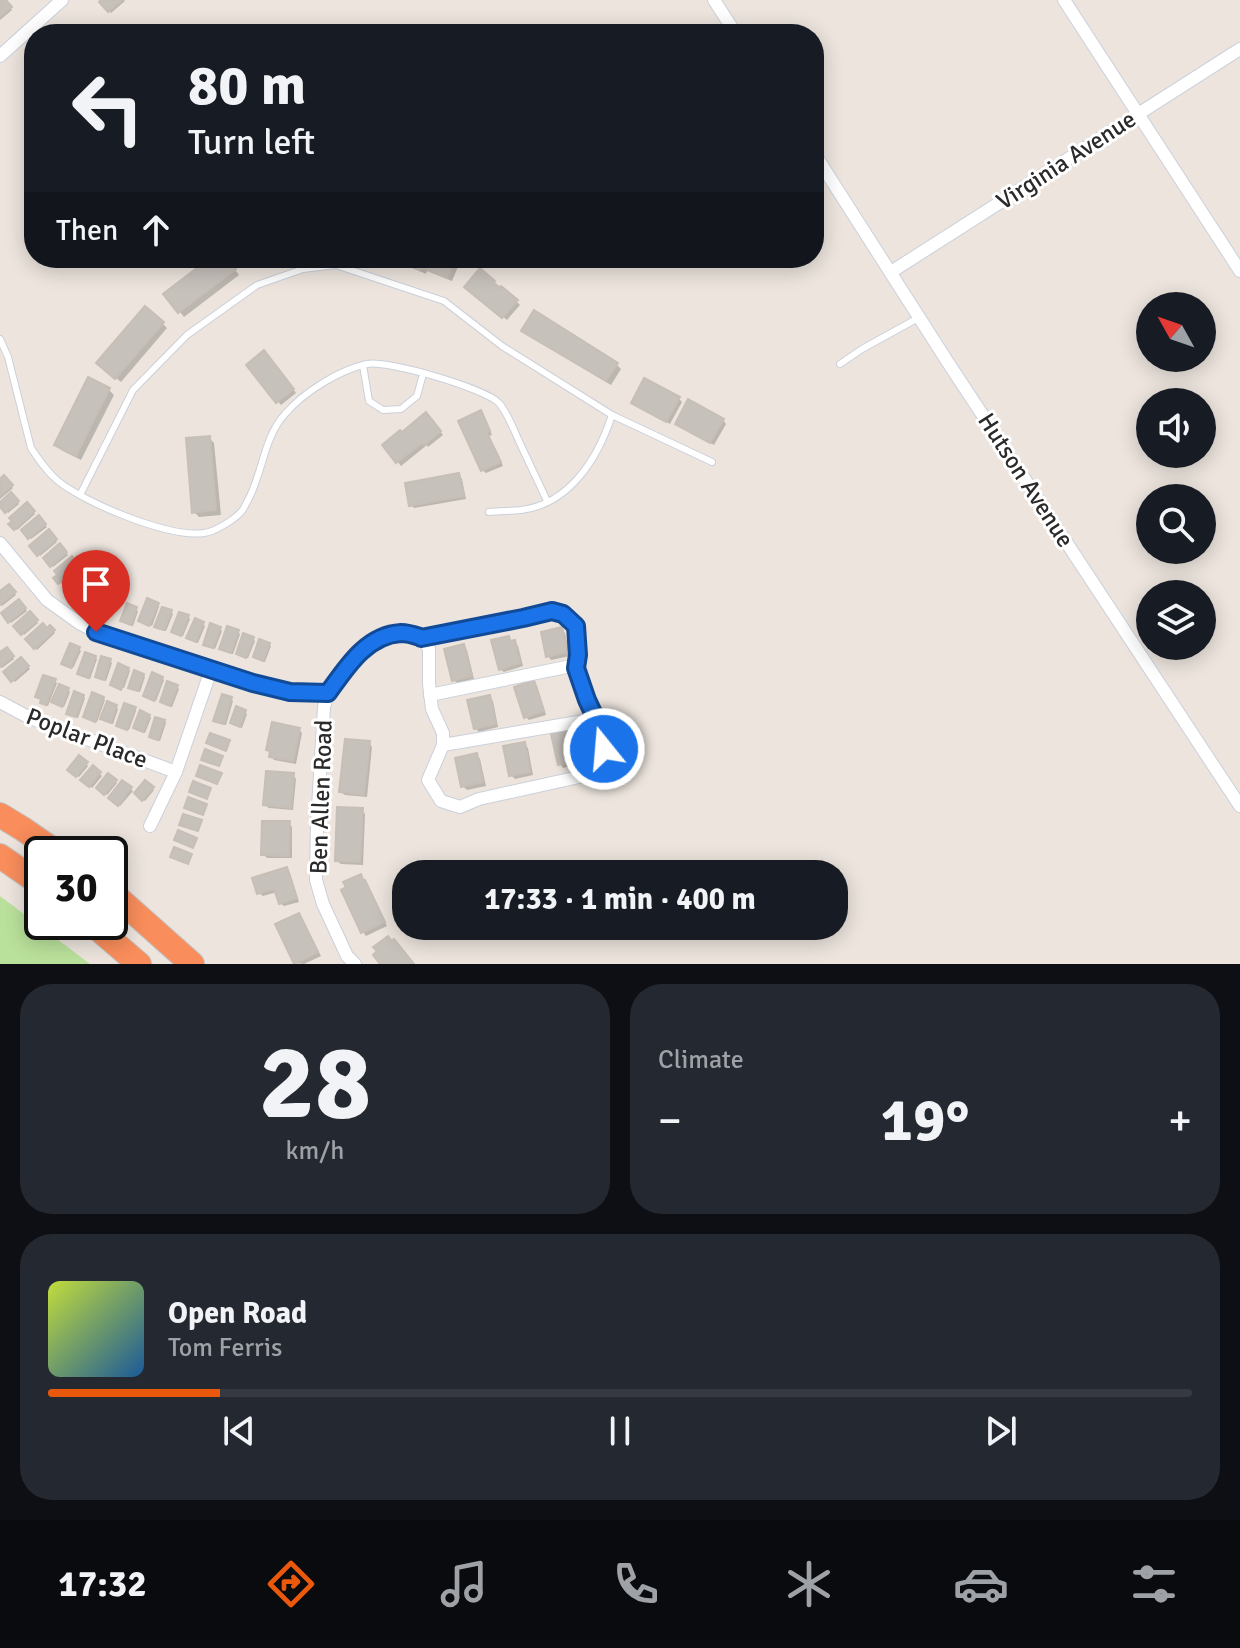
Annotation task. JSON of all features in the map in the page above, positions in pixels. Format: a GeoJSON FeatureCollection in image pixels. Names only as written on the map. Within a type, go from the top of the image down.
{"type":"FeatureCollection","features":[{"type":"Feature","properties":{"kind":"highway"},"geometry":{"type":"LineString","coordinates":[[0,815],[33,836]]}},
{"type":"Feature","properties":{"kind":"highway"},"geometry":{"type":"LineString","coordinates":[[0,856],[24,873]]}},
{"type":"Feature","properties":{"kind":"highway"},"geometry":{"type":"LineString","coordinates":[[128,907],[192,964]]}},
{"type":"Feature","properties":{"kind":"highway"},"geometry":{"type":"LineString","coordinates":[[111,940],[139,964]]}},
{"type":"Feature","properties":{"kind":"street"},"geometry":{"type":"LineString","coordinates":[[35,24],[62,0]]}},
{"type":"Feature","properties":{"kind":"street"},"geometry":{"type":"LineString","coordinates":[[714,0],[730,24]]}},
{"type":"Feature","properties":{"kind":"street"},"geometry":{"type":"LineString","coordinates":[[1064,0],[1240,271]]}},
{"type":"Feature","properties":{"kind":"street"},"geometry":{"type":"LineString","coordinates":[[0,56],[24,34]]}},
{"type":"Feature","properties":{"kind":"street","name":"Virginia Avenue"},"geometry":{"type":"LineString","coordinates":[[891,272],[1240,49]]}},
{"type":"Feature","properties":{"kind":"street","name":"Hutson Avenue"},"geometry":{"type":"LineString","coordinates":[[824,168],[1240,806]]}},
{"type":"Feature","properties":{"kind":"street"},"geometry":{"type":"LineString","coordinates":[[0,543],[47,600],[96,632],[253,683],[290,692],[328,693]]}},
{"type":"Feature","properties":{"kind":"street","name":"Ben Allen Road"},"geometry":{"type":"LineString","coordinates":[[355,964],[347,956],[323,904],[316,880],[324,707],[328,693],[354,657],[378,638],[402,633],[421,638],[552,611],[563,614],[576,626],[576,665]]}},
{"type":"Feature","properties":{"kind":"street"},"geometry":{"type":"LineString","coordinates":[[421,638],[429,648],[430,695],[432,709],[443,733],[443,745],[428,780],[441,801],[460,807],[479,799],[588,775],[604,749],[602,732],[587,700],[576,665],[430,695]]}},
{"type":"Feature","properties":{"kind":"street"},"geometry":{"type":"LineString","coordinates":[[150,826],[176,772],[211,670]]}},
{"type":"Feature","properties":{"kind":"street","name":"Poplar Place"},"geometry":{"type":"LineString","coordinates":[[0,702],[30,718],[176,772]]}},
{"type":"Feature","properties":{"kind":"street"},"geometry":{"type":"LineString","coordinates":[[443,745],[596,719]]}},
{"type":"Feature","properties":{"kind":"lane"},"geometry":{"type":"LineString","coordinates":[[80,495],[133,390],[161,360],[187,335],[257,285],[311,268]]}},
{"type":"Feature","properties":{"kind":"lane"},"geometry":{"type":"LineString","coordinates":[[345,268],[444,301],[502,346],[612,415],[712,462]]}},
{"type":"Feature","properties":{"kind":"lane"},"geometry":{"type":"LineString","coordinates":[[840,364],[920,317]]}},
{"type":"Feature","properties":{"kind":"lane"},"geometry":{"type":"LineString","coordinates":[[0,339],[8,357],[31,448],[47,471],[80,495],[127,518],[187,532],[215,530],[241,513],[254,490],[271,434],[285,413],[325,381],[372,363],[442,378],[487,394],[509,418],[547,501]]}},
{"type":"Feature","properties":{"kind":"lane"},"geometry":{"type":"LineString","coordinates":[[363,365],[369,401],[383,410],[401,409],[417,396],[423,374]]}},
{"type":"Feature","properties":{"kind":"lane"},"geometry":{"type":"LineString","coordinates":[[489,512],[524,510],[570,488],[606,435],[612,415]]}},
{"type":"Feature","properties":{"kind":"green space"},"geometry":{"type":"Polygon","coordinates":[[[0,896],[24,914],[24,940],[58,940],[90,964],[0,964],[0,896]]]}},
{"type":"Feature","properties":{"kind":"building"},"geometry":{"type":"Polygon","coordinates":[[[0,0],[6,0],[12,7],[0,17],[0,0]]]}},
{"type":"Feature","properties":{"kind":"building"},"geometry":{"type":"Polygon","coordinates":[[[122,0],[108,12],[99,2],[122,0]]]}},
{"type":"Feature","properties":{"kind":"building"},"geometry":{"type":"Polygon","coordinates":[[[197,268],[236,269],[178,313],[163,294],[197,268]]]}},
{"type":"Feature","properties":{"kind":"building"},"geometry":{"type":"Polygon","coordinates":[[[424,268],[451,268],[447,278],[424,268]]]}},
{"type":"Feature","properties":{"kind":"building"},"geometry":{"type":"Polygon","coordinates":[[[480,268],[494,283],[518,300],[502,318],[464,287],[480,268]]]}},
{"type":"Feature","properties":{"kind":"building"},"geometry":{"type":"Polygon","coordinates":[[[145,306],[164,322],[115,379],[96,363],[145,306]]]}},
{"type":"Feature","properties":{"kind":"building"},"geometry":{"type":"Polygon","coordinates":[[[534,310],[618,363],[606,381],[521,331],[534,310]]]}},
{"type":"Feature","properties":{"kind":"building"},"geometry":{"type":"Polygon","coordinates":[[[264,350],[294,389],[276,403],[246,365],[264,350]]]}},
{"type":"Feature","properties":{"kind":"building"},"geometry":{"type":"Polygon","coordinates":[[[88,377],[110,388],[76,456],[54,445],[88,377]]]}},
{"type":"Feature","properties":{"kind":"building"},"geometry":{"type":"Polygon","coordinates":[[[644,378],[680,397],[666,422],[631,403],[644,378]]]}},
{"type":"Feature","properties":{"kind":"building"},"geometry":{"type":"Polygon","coordinates":[[[688,399],[724,419],[710,443],[675,424],[688,399]]]}},
{"type":"Feature","properties":{"kind":"building"},"geometry":{"type":"Polygon","coordinates":[[[481,410],[490,431],[487,433],[501,462],[481,471],[458,421],[481,410]]]}},
{"type":"Feature","properties":{"kind":"building"},"geometry":{"type":"Polygon","coordinates":[[[426,412],[441,431],[396,463],[382,445],[426,412]]]}},
{"type":"Feature","properties":{"kind":"building"},"geometry":{"type":"Polygon","coordinates":[[[210,436],[216,510],[192,513],[186,438],[210,436]]]}},
{"type":"Feature","properties":{"kind":"building"},"geometry":{"type":"Polygon","coordinates":[[[459,473],[464,496],[409,506],[405,483],[459,473]]]}},
{"type":"Feature","properties":{"kind":"building"},"geometry":{"type":"Polygon","coordinates":[[[4,475],[13,485],[0,496],[0,479],[4,475]]]}},
{"type":"Feature","properties":{"kind":"building"},"geometry":{"type":"Polygon","coordinates":[[[11,492],[19,501],[5,513],[0,502],[11,492]]]}},
{"type":"Feature","properties":{"kind":"building"},"geometry":{"type":"Polygon","coordinates":[[[27,502],[35,511],[14,530],[8,524],[12,521],[9,518],[27,502]]]}},
{"type":"Feature","properties":{"kind":"building"},"geometry":{"type":"Polygon","coordinates":[[[39,515],[46,524],[28,539],[21,530],[39,515]]]}},
{"type":"Feature","properties":{"kind":"building"},"geometry":{"type":"Polygon","coordinates":[[[49,529],[57,539],[37,556],[29,546],[49,529]]]}},
{"type":"Feature","properties":{"kind":"building"},"geometry":{"type":"Polygon","coordinates":[[[60,543],[67,552],[50,567],[43,558],[60,543]]]}},
{"type":"Feature","properties":{"kind":"building"},"geometry":{"type":"Polygon","coordinates":[[[72,556],[80,566],[58,584],[53,578],[57,575],[54,571],[72,556]]]}},
{"type":"Feature","properties":{"kind":"building"},"geometry":{"type":"Polygon","coordinates":[[[83,570],[90,579],[72,593],[65,584],[83,570]]]}},
{"type":"Feature","properties":{"kind":"building"},"geometry":{"type":"Polygon","coordinates":[[[9,584],[16,592],[0,605],[0,591],[9,584]]]}},
{"type":"Feature","properties":{"kind":"building"},"geometry":{"type":"Polygon","coordinates":[[[94,584],[101,592],[86,604],[79,596],[94,584]]]}},
{"type":"Feature","properties":{"kind":"building"},"geometry":{"type":"Polygon","coordinates":[[[147,598],[159,603],[149,626],[138,621],[147,598]]]}},
{"type":"Feature","properties":{"kind":"building"},"geometry":{"type":"Polygon","coordinates":[[[19,599],[26,608],[8,623],[1,613],[19,599]]]}},
{"type":"Feature","properties":{"kind":"building"},"geometry":{"type":"Polygon","coordinates":[[[127,603],[137,607],[131,625],[120,621],[127,603]]]}},
{"type":"Feature","properties":{"kind":"building"},"geometry":{"type":"Polygon","coordinates":[[[162,607],[172,610],[164,630],[154,627],[162,607]]]}},
{"type":"Feature","properties":{"kind":"building"},"geometry":{"type":"Polygon","coordinates":[[[30,611],[38,620],[21,635],[13,626],[30,611]]]}},
{"type":"Feature","properties":{"kind":"building"},"geometry":{"type":"Polygon","coordinates":[[[179,612],[189,615],[181,636],[171,632],[179,612]]]}},
{"type":"Feature","properties":{"kind":"building"},"geometry":{"type":"Polygon","coordinates":[[[195,618],[204,622],[196,642],[186,638],[195,618]]]}},
{"type":"Feature","properties":{"kind":"building"},"geometry":{"type":"Polygon","coordinates":[[[43,623],[55,630],[34,649],[25,639],[43,623]]]}},
{"type":"Feature","properties":{"kind":"building"},"geometry":{"type":"Polygon","coordinates":[[[210,623],[221,627],[213,648],[203,645],[210,623]]]}},
{"type":"Feature","properties":{"kind":"building"},"geometry":{"type":"Polygon","coordinates":[[[227,626],[239,630],[231,653],[219,649],[227,626]]]}},
{"type":"Feature","properties":{"kind":"building"},"geometry":{"type":"Polygon","coordinates":[[[562,627],[567,652],[546,657],[541,632],[562,627]]]}},
{"type":"Feature","properties":{"kind":"building"},"geometry":{"type":"Polygon","coordinates":[[[243,633],[254,637],[246,658],[236,654],[243,633]]]}},
{"type":"Feature","properties":{"kind":"building"},"geometry":{"type":"Polygon","coordinates":[[[509,636],[510,641],[515,640],[520,663],[499,670],[491,640],[509,636]]]}},
{"type":"Feature","properties":{"kind":"building"},"geometry":{"type":"Polygon","coordinates":[[[259,639],[270,643],[263,661],[253,657],[259,639]]]}},
{"type":"Feature","properties":{"kind":"building"},"geometry":{"type":"Polygon","coordinates":[[[70,643],[80,647],[71,668],[61,664],[70,643]]]}},
{"type":"Feature","properties":{"kind":"building"},"geometry":{"type":"Polygon","coordinates":[[[464,644],[472,676],[452,681],[444,649],[464,644]]]}},
{"type":"Feature","properties":{"kind":"building"},"geometry":{"type":"Polygon","coordinates":[[[7,647],[14,656],[0,667],[0,652],[7,647]]]}},
{"type":"Feature","properties":{"kind":"building"},"geometry":{"type":"Polygon","coordinates":[[[85,652],[96,656],[88,678],[77,674],[85,652]]]}},
{"type":"Feature","properties":{"kind":"building"},"geometry":{"type":"Polygon","coordinates":[[[101,656],[111,659],[104,680],[95,677],[101,656]]]}},
{"type":"Feature","properties":{"kind":"building"},"geometry":{"type":"Polygon","coordinates":[[[21,657],[29,666],[11,682],[3,672],[21,657]]]}},
{"type":"Feature","properties":{"kind":"building"},"geometry":{"type":"Polygon","coordinates":[[[118,663],[129,668],[121,690],[110,685],[118,663]]]}},
{"type":"Feature","properties":{"kind":"building"},"geometry":{"type":"Polygon","coordinates":[[[134,670],[144,674],[138,691],[128,688],[134,670]]]}},
{"type":"Feature","properties":{"kind":"building"},"geometry":{"type":"Polygon","coordinates":[[[152,672],[163,677],[154,701],[143,696],[152,672]]]}},
{"type":"Feature","properties":{"kind":"building"},"geometry":{"type":"Polygon","coordinates":[[[43,675],[56,679],[46,705],[35,697],[43,675]]]}},
{"type":"Feature","properties":{"kind":"building"},"geometry":{"type":"Polygon","coordinates":[[[534,680],[544,711],[524,718],[514,687],[534,680]]]}},
{"type":"Feature","properties":{"kind":"building"},"geometry":{"type":"Polygon","coordinates":[[[167,681],[178,685],[170,706],[160,702],[167,681]]]}},
{"type":"Feature","properties":{"kind":"building"},"geometry":{"type":"Polygon","coordinates":[[[59,684],[69,688],[62,707],[51,702],[59,684]]]}},
{"type":"Feature","properties":{"kind":"building"},"geometry":{"type":"Polygon","coordinates":[[[74,691],[84,695],[76,717],[66,714],[74,691]]]}},
{"type":"Feature","properties":{"kind":"building"},"geometry":{"type":"Polygon","coordinates":[[[92,692],[104,697],[95,722],[83,717],[92,692]]]}},
{"type":"Feature","properties":{"kind":"building"},"geometry":{"type":"Polygon","coordinates":[[[222,694],[232,697],[224,724],[213,721],[222,694]]]}},
{"type":"Feature","properties":{"kind":"building"},"geometry":{"type":"Polygon","coordinates":[[[490,695],[496,724],[474,729],[467,700],[490,695]]]}},
{"type":"Feature","properties":{"kind":"building"},"geometry":{"type":"Polygon","coordinates":[[[107,701],[117,705],[111,723],[100,719],[107,701]]]}},
{"type":"Feature","properties":{"kind":"building"},"geometry":{"type":"Polygon","coordinates":[[[124,703],[136,707],[127,730],[116,726],[124,703]]]}},
{"type":"Feature","properties":{"kind":"building"},"geometry":{"type":"Polygon","coordinates":[[[236,706],[246,710],[240,727],[230,723],[236,706]]]}},
{"type":"Feature","properties":{"kind":"building"},"geometry":{"type":"Polygon","coordinates":[[[140,710],[150,715],[143,732],[133,728],[140,710]]]}},
{"type":"Feature","properties":{"kind":"building"},"geometry":{"type":"Polygon","coordinates":[[[155,717],[165,720],[158,740],[149,737],[155,717]]]}},
{"type":"Feature","properties":{"kind":"building"},"geometry":{"type":"Polygon","coordinates":[[[272,722],[300,728],[293,761],[269,757],[270,751],[266,750],[272,722]]]}},
{"type":"Feature","properties":{"kind":"building"},"geometry":{"type":"Polygon","coordinates":[[[572,729],[579,760],[558,765],[551,734],[572,729]]]}},
{"type":"Feature","properties":{"kind":"building"},"geometry":{"type":"Polygon","coordinates":[[[210,733],[230,740],[226,751],[206,743],[210,733]]]}},
{"type":"Feature","properties":{"kind":"building"},"geometry":{"type":"Polygon","coordinates":[[[345,739],[370,741],[364,795],[339,792],[345,739]]]}},
{"type":"Feature","properties":{"kind":"building"},"geometry":{"type":"Polygon","coordinates":[[[525,742],[530,772],[509,776],[503,746],[525,742]]]}},
{"type":"Feature","properties":{"kind":"building"},"geometry":{"type":"Polygon","coordinates":[[[205,749],[223,756],[219,766],[201,760],[205,749]]]}},
{"type":"Feature","properties":{"kind":"building"},"geometry":{"type":"Polygon","coordinates":[[[477,753],[483,782],[461,787],[455,758],[477,753]]]}},
{"type":"Feature","properties":{"kind":"building"},"geometry":{"type":"Polygon","coordinates":[[[79,755],[88,762],[76,777],[67,770],[79,755]]]}},
{"type":"Feature","properties":{"kind":"building"},"geometry":{"type":"Polygon","coordinates":[[[93,765],[101,772],[89,787],[80,780],[93,765]]]}},
{"type":"Feature","properties":{"kind":"building"},"geometry":{"type":"Polygon","coordinates":[[[200,765],[222,773],[217,784],[196,776],[200,765]]]}},
{"type":"Feature","properties":{"kind":"building"},"geometry":{"type":"Polygon","coordinates":[[[266,771],[294,773],[291,808],[263,805],[266,771]]]}},
{"type":"Feature","properties":{"kind":"building"},"geometry":{"type":"Polygon","coordinates":[[[108,773],[117,780],[104,795],[96,788],[108,773]]]}},
{"type":"Feature","properties":{"kind":"building"},"geometry":{"type":"Polygon","coordinates":[[[122,780],[132,787],[118,806],[108,798],[122,780]]]}},
{"type":"Feature","properties":{"kind":"building"},"geometry":{"type":"Polygon","coordinates":[[[145,780],[154,787],[142,801],[134,793],[145,780]]]}},
{"type":"Feature","properties":{"kind":"building"},"geometry":{"type":"Polygon","coordinates":[[[193,781],[211,788],[207,799],[189,792],[193,781]]]}},
{"type":"Feature","properties":{"kind":"building"},"geometry":{"type":"Polygon","coordinates":[[[188,797],[207,804],[203,815],[184,808],[188,797]]]}},
{"type":"Feature","properties":{"kind":"building"},"geometry":{"type":"Polygon","coordinates":[[[337,807],[363,808],[360,862],[335,861],[337,807]]]}},
{"type":"Feature","properties":{"kind":"building"},"geometry":{"type":"Polygon","coordinates":[[[183,814],[202,820],[198,831],[179,825],[183,814]]]}},
{"type":"Feature","properties":{"kind":"building"},"geometry":{"type":"Polygon","coordinates":[[[262,821],[290,821],[289,856],[261,855],[262,821]]]}},
{"type":"Feature","properties":{"kind":"building"},"geometry":{"type":"Polygon","coordinates":[[[178,830],[197,838],[193,848],[174,840],[178,830]]]}},
{"type":"Feature","properties":{"kind":"building"},"geometry":{"type":"Polygon","coordinates":[[[174,847],[192,854],[188,864],[170,857],[174,847]]]}},
{"type":"Feature","properties":{"kind":"building"},"geometry":{"type":"Polygon","coordinates":[[[287,867],[297,898],[279,904],[274,889],[257,894],[252,878],[287,867]]]}},
{"type":"Feature","properties":{"kind":"building"},"geometry":{"type":"Polygon","coordinates":[[[361,874],[385,922],[361,933],[341,890],[346,887],[343,882],[361,874]]]}},
{"type":"Feature","properties":{"kind":"building"},"geometry":{"type":"Polygon","coordinates":[[[299,913],[318,952],[294,964],[275,924],[299,913]]]}},
{"type":"Feature","properties":{"kind":"building"},"geometry":{"type":"Polygon","coordinates":[[[388,936],[414,964],[380,964],[373,955],[377,951],[373,947],[388,936]]]}},
{"type":"Feature","properties":{"kind":"route"},"geometry":{"type":"LineString","coordinates":[[96,632],[253,683],[290,692],[328,693],[354,657],[378,638],[402,633],[421,638],[552,611],[563,614],[576,626],[576,668],[602,732],[604,749]]}}]}
